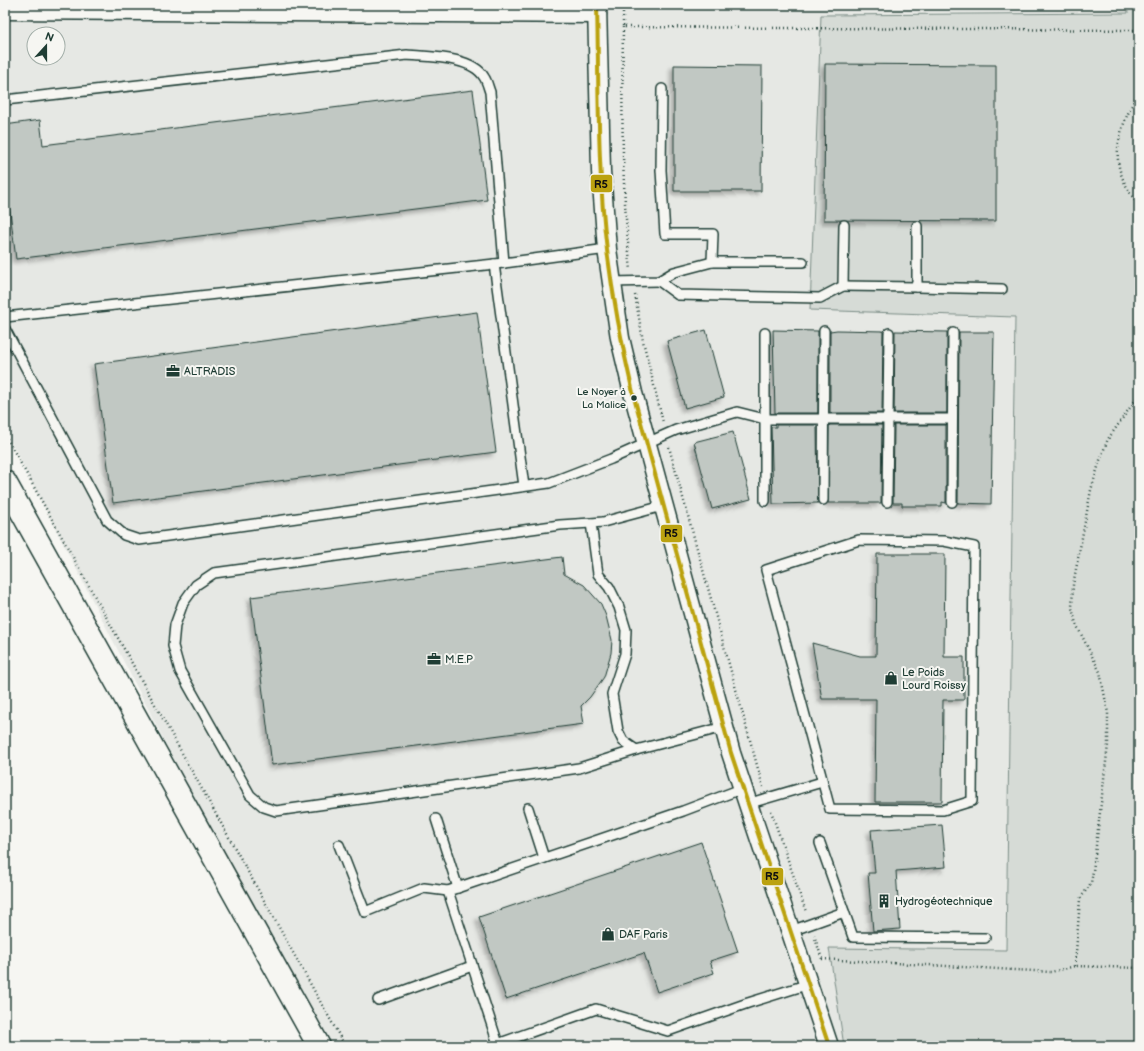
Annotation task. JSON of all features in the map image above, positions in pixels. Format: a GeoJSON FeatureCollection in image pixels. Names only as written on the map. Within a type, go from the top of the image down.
{"type":"FeatureCollection","features":[{"type":"Feature","properties":{"kind":"street"},"geometry":{"type":"LineString","coordinates":[[5,10],[597,10],[601,171],[607,250],[620,338],[663,506],[744,797],[802,961],[829,1046]]}},
{"type":"Feature","properties":{"kind":"street"},"geometry":{"type":"LineString","coordinates":[[5,482],[319,1046]]}},
{"type":"Feature","properties":{"kind":"lane"},"geometry":{"type":"LineString","coordinates":[[5,100],[407,55],[456,60],[474,66],[484,76],[490,92],[504,263]]}},
{"type":"Feature","properties":{"kind":"lane"},"geometry":{"type":"LineString","coordinates":[[662,89],[661,170],[665,234],[713,234],[712,262]]}},
{"type":"Feature","properties":{"kind":"lane"},"geometry":{"type":"LineString","coordinates":[[843,286],[844,225]]}},
{"type":"Feature","properties":{"kind":"lane"},"geometry":{"type":"LineString","coordinates":[[917,226],[917,287]]}},
{"type":"Feature","properties":{"kind":"lane"},"geometry":{"type":"LineString","coordinates":[[5,317],[504,263],[607,250]]}},
{"type":"Feature","properties":{"kind":"lane"},"geometry":{"type":"LineString","coordinates":[[611,282],[659,281],[674,272],[712,262],[803,262]]}},
{"type":"Feature","properties":{"kind":"lane"},"geometry":{"type":"LineString","coordinates":[[494,264],[524,486]]}},
{"type":"Feature","properties":{"kind":"lane"},"geometry":{"type":"LineString","coordinates":[[659,281],[678,295],[820,298],[843,286],[1002,289]]}},
{"type":"Feature","properties":{"kind":"lane"},"geometry":{"type":"LineString","coordinates":[[5,329],[107,520],[124,535],[138,540],[549,483],[665,433],[737,412],[764,419],[952,419]]}},
{"type":"Feature","properties":{"kind":"lane"},"geometry":{"type":"LineString","coordinates":[[823,500],[824,331]]}},
{"type":"Feature","properties":{"kind":"lane"},"geometry":{"type":"LineString","coordinates":[[765,333],[765,500]]}},
{"type":"Feature","properties":{"kind":"lane"},"geometry":{"type":"LineString","coordinates":[[888,502],[889,333]]}},
{"type":"Feature","properties":{"kind":"lane"},"geometry":{"type":"LineString","coordinates":[[952,502],[953,333]]}},
{"type":"Feature","properties":{"kind":"lane"},"geometry":{"type":"LineString","coordinates":[[663,506],[603,522],[560,525],[214,573],[196,585],[183,603],[175,625],[173,646],[180,671],[250,795],[264,807],[276,812],[579,768],[636,750],[724,727]]}},
{"type":"Feature","properties":{"kind":"lane"},"geometry":{"type":"LineString","coordinates":[[591,523],[598,574],[609,587],[619,607],[626,630],[625,654],[612,694],[618,731],[623,741],[636,750]]}},
{"type":"Feature","properties":{"kind":"lane"},"geometry":{"type":"LineString","coordinates":[[859,540],[944,541],[974,547],[972,801],[943,810],[830,809],[822,782],[766,570],[859,540]]}},
{"type":"Feature","properties":{"kind":"lane"},"geometry":{"type":"LineString","coordinates":[[340,845],[365,912],[424,888],[448,892],[544,858],[744,797],[767,798],[822,782]]}},
{"type":"Feature","properties":{"kind":"lane"},"geometry":{"type":"LineString","coordinates":[[528,808],[544,858]]}},
{"type":"Feature","properties":{"kind":"lane"},"geometry":{"type":"LineString","coordinates":[[436,819],[458,888]]}},
{"type":"Feature","properties":{"kind":"lane"},"geometry":{"type":"LineString","coordinates":[[820,843],[853,937],[985,938]]}},
{"type":"Feature","properties":{"kind":"lane"},"geometry":{"type":"LineString","coordinates":[[448,892],[472,966],[495,1045],[596,1008],[668,1031],[748,1003],[809,984]]}},
{"type":"Feature","properties":{"kind":"lane"},"geometry":{"type":"LineString","coordinates":[[791,931],[844,912]]}},
{"type":"Feature","properties":{"kind":"lane"},"geometry":{"type":"LineString","coordinates":[[378,1000],[472,966]]}},
{"type":"Feature","properties":{"kind":"path"},"geometry":{"type":"LineString","coordinates":[[623,5],[622,172],[625,225],[632,282],[643,341],[665,433],[767,798],[822,960]]}},
{"type":"Feature","properties":{"kind":"path"},"geometry":{"type":"LineString","coordinates":[[623,27],[1139,30]]}},
{"type":"Feature","properties":{"kind":"path"},"geometry":{"type":"LineString","coordinates":[[1139,91],[1124,123],[1119,143],[1118,159],[1122,175],[1139,207]]}},
{"type":"Feature","properties":{"kind":"path"},"geometry":{"type":"LineString","coordinates":[[1076,966],[1080,899],[1091,882],[1093,871],[1108,745],[1108,713],[1100,672],[1076,624],[1072,608],[1073,585],[1091,490],[1101,457],[1108,439],[1139,395]]}},
{"type":"Feature","properties":{"kind":"path"},"geometry":{"type":"LineString","coordinates":[[5,435],[345,1046]]}},
{"type":"Feature","properties":{"kind":"path"},"geometry":{"type":"LineString","coordinates":[[802,961],[822,960],[1051,972],[1076,966],[1139,968]]}},
{"type":"Feature","properties":{"kind":"shaded area"},"geometry":{"type":"Polygon","coordinates":[[[5,5],[1127,5],[1129,13],[822,15],[810,310],[1015,317],[1006,950],[829,948],[844,1046],[328,1046],[266,939],[5,430],[5,5]]]}},
{"type":"Feature","properties":{"kind":"shaded area"},"geometry":{"type":"Polygon","coordinates":[[[1127,5],[1139,5],[1139,1046],[844,1046],[829,948],[1006,950],[1015,317],[810,310],[821,15],[1128,13],[1127,5]]]}},
{"type":"Feature","properties":{"kind":"building"},"geometry":{"type":"Polygon","coordinates":[[[825,64],[996,65],[996,221],[824,220],[825,64]]]}},
{"type":"Feature","properties":{"kind":"building"},"geometry":{"type":"Polygon","coordinates":[[[674,65],[762,66],[761,191],[674,191],[674,65]]]}},
{"type":"Feature","properties":{"kind":"building"},"geometry":{"type":"Polygon","coordinates":[[[473,90],[487,200],[16,259],[8,196],[5,196],[5,125],[40,120],[43,145],[473,90]]]}},
{"type":"Feature","properties":{"kind":"building"},"geometry":{"type":"Polygon","coordinates":[[[477,312],[496,452],[113,503],[94,364],[477,312]]]}},
{"type":"Feature","properties":{"kind":"building"},"geometry":{"type":"Polygon","coordinates":[[[706,330],[724,397],[685,408],[667,341],[706,330]]]}},
{"type":"Feature","properties":{"kind":"building"},"geometry":{"type":"Polygon","coordinates":[[[773,330],[818,331],[818,413],[775,413],[773,330]]]}},
{"type":"Feature","properties":{"kind":"building"},"geometry":{"type":"Polygon","coordinates":[[[830,331],[883,331],[882,413],[830,413],[830,331]]]}},
{"type":"Feature","properties":{"kind":"building"},"geometry":{"type":"Polygon","coordinates":[[[895,331],[947,332],[947,413],[894,413],[895,331]]]}},
{"type":"Feature","properties":{"kind":"building"},"geometry":{"type":"Polygon","coordinates":[[[959,332],[994,332],[991,504],[958,503],[959,332]]]}},
{"type":"Feature","properties":{"kind":"building"},"geometry":{"type":"Polygon","coordinates":[[[776,425],[817,425],[818,503],[773,504],[771,427],[776,427],[776,425]]]}},
{"type":"Feature","properties":{"kind":"building"},"geometry":{"type":"Polygon","coordinates":[[[829,425],[882,425],[881,503],[828,503],[829,425]]]}},
{"type":"Feature","properties":{"kind":"building"},"geometry":{"type":"Polygon","coordinates":[[[894,425],[946,425],[946,503],[942,502],[942,506],[902,506],[902,503],[893,503],[894,425]]]}},
{"type":"Feature","properties":{"kind":"building"},"geometry":{"type":"Polygon","coordinates":[[[733,432],[751,499],[712,509],[694,442],[733,432]]]}},
{"type":"Feature","properties":{"kind":"building","name":"Le Poids Lourd Roissy"},"geometry":{"type":"Polygon","coordinates":[[[877,554],[945,554],[944,657],[964,657],[964,700],[943,700],[942,802],[875,802],[876,699],[822,699],[812,643],[860,656],[876,656],[877,554]]]}},
{"type":"Feature","properties":{"kind":"building","name":"M.E.P"},"geometry":{"type":"Polygon","coordinates":[[[562,557],[564,574],[584,585],[601,604],[606,616],[612,640],[611,653],[604,677],[590,697],[581,706],[584,724],[272,765],[251,597],[562,557]]]}},
{"type":"Feature","properties":{"kind":"building"},"geometry":{"type":"Polygon","coordinates":[[[942,825],[946,867],[896,871],[900,929],[873,931],[868,873],[875,873],[871,830],[942,825]]]}},
{"type":"Feature","properties":{"kind":"building","name":"DAF Paris"},"geometry":{"type":"Polygon","coordinates":[[[701,842],[738,952],[710,961],[714,973],[657,992],[644,953],[506,999],[479,917],[701,842]]]}},
{"type":"Feature","properties":{"kind":"transit line","name":"R5"},"geometry":{"type":"LineString","coordinates":[[597,5],[599,128],[604,220],[618,322],[633,393],[731,753],[829,1046]]}},
{"type":"Feature","properties":{"kind":"place","name":"ALTRADIS"},"geometry":{"type":"Point","coordinates":[173,371]}},
{"type":"Feature","properties":{"kind":"place","name":"Le Noyer à La Malice"},"geometry":{"type":"Point","coordinates":[634,398]}},
{"type":"Feature","properties":{"kind":"place","name":"M.E.P"},"geometry":{"type":"Point","coordinates":[434,659]}},
{"type":"Feature","properties":{"kind":"place","name":"Le Poids Lourd Roissy"},"geometry":{"type":"Point","coordinates":[891,678]}},
{"type":"Feature","properties":{"kind":"place","name":"Hydrogéotechnique"},"geometry":{"type":"Point","coordinates":[884,901]}},
{"type":"Feature","properties":{"kind":"place","name":"DAF Paris"},"geometry":{"type":"Point","coordinates":[608,934]}}]}
